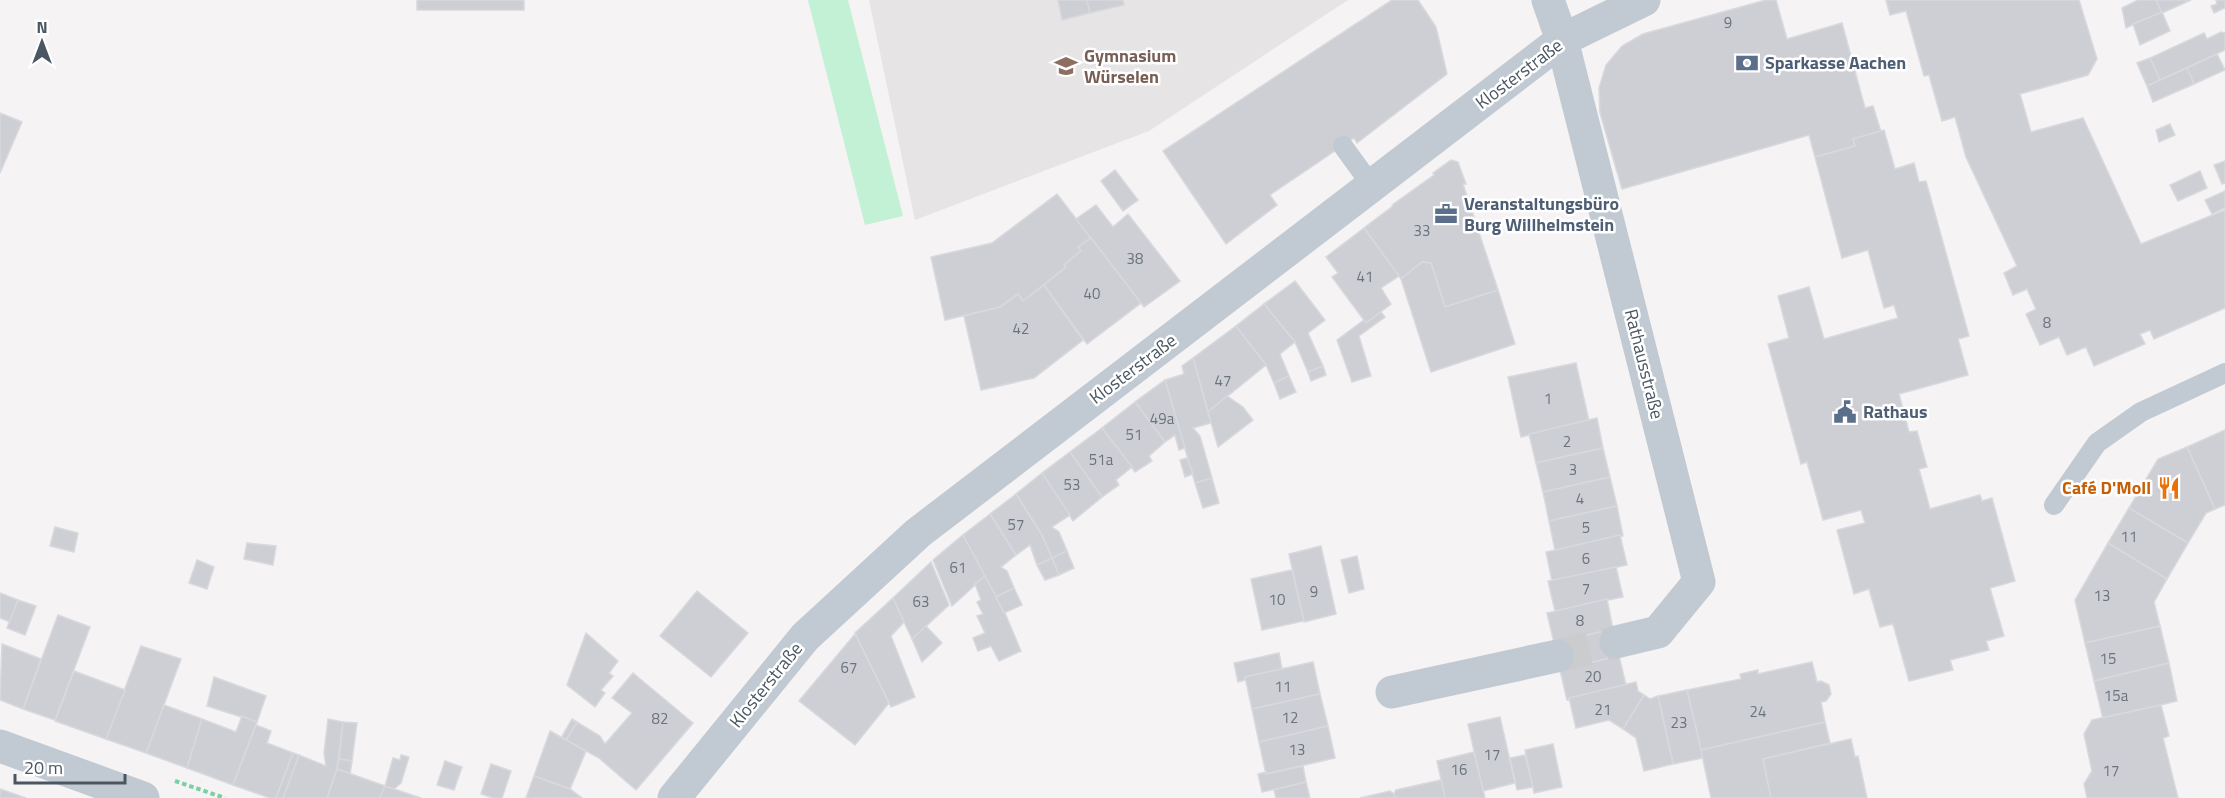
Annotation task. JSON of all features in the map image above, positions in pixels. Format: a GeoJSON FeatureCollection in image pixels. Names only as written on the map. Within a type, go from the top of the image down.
{"type":"FeatureCollection","features":[{"type":"Feature","properties":{"kind":"street"},"geometry":{"type":"LineString","coordinates":[[1548,0],[1562,40]]}},
{"type":"Feature","properties":{"kind":"street","name":"Klosterstraße"},"geometry":{"type":"LineString","coordinates":[[674,798],[805,637],[918,533],[1562,40],[1644,0]]}},
{"type":"Feature","properties":{"kind":"street","name":"Rathausstraße"},"geometry":{"type":"LineString","coordinates":[[1562,40],[1699,582],[1658,632],[1616,642]]}},
{"type":"Feature","properties":{"kind":"street"},"geometry":{"type":"LineString","coordinates":[[1392,692],[1557,656]]}},
{"type":"Feature","properties":{"kind":"street"},"geometry":{"type":"LineString","coordinates":[[0,746],[143,798]]}},
{"type":"Feature","properties":{"kind":"lane"},"geometry":{"type":"LineString","coordinates":[[1344,146],[1372,186]]}},
{"type":"Feature","properties":{"kind":"lane"},"geometry":{"type":"LineString","coordinates":[[2054,505],[2097,443],[2140,412],[2225,374]]}},
{"type":"Feature","properties":{"kind":"shaded area","name":"Gymnasium Würselen"},"geometry":{"type":"Polygon","coordinates":[[[869,0],[1348,0],[1149,131],[915,220],[869,0]]]}},
{"type":"Feature","properties":{"kind":"green space"},"geometry":{"type":"Polygon","coordinates":[[[808,0],[848,0],[903,216],[865,225],[808,0]]]}},
{"type":"Feature","properties":{"kind":"building"},"geometry":{"type":"Polygon","coordinates":[[[417,0],[524,0],[524,10],[417,10],[417,0]]]}},
{"type":"Feature","properties":{"kind":"building"},"geometry":{"type":"Polygon","coordinates":[[[1058,0],[1087,0],[1090,13],[1062,20],[1058,0]]]}},
{"type":"Feature","properties":{"kind":"building"},"geometry":{"type":"Polygon","coordinates":[[[1087,0],[1123,0],[1124,5],[1090,13],[1087,0]]]}},
{"type":"Feature","properties":{"kind":"building"},"geometry":{"type":"Polygon","coordinates":[[[1392,0],[1418,0],[1436,27],[1447,74],[1357,143],[1354,138],[1270,195],[1277,205],[1226,244],[1163,151],[1392,0]]]}},
{"type":"Feature","properties":{"kind":"building"},"geometry":{"type":"Polygon","coordinates":[[[1766,0],[1776,0],[1787,39],[1842,23],[1865,108],[1873,106],[1881,132],[1853,139],[1855,146],[1815,157],[1809,135],[1622,189],[1600,113],[1599,88],[1606,65],[1622,46],[1643,34],[1766,0]]]}},
{"type":"Feature","properties":{"kind":"building"},"geometry":{"type":"Polygon","coordinates":[[[1886,0],[2079,0],[2097,59],[2088,75],[2020,94],[2031,132],[2083,118],[2141,244],[2225,210],[2225,308],[2154,339],[2150,330],[2140,334],[2145,344],[2094,366],[2086,347],[2067,355],[2059,337],[2040,345],[2026,314],[2036,309],[2027,289],[2013,295],[2004,273],[2017,266],[1966,157],[1955,117],[1942,121],[1929,75],[1924,76],[1906,11],[1890,15],[1886,0]]]}},
{"type":"Feature","properties":{"kind":"building"},"geometry":{"type":"Polygon","coordinates":[[[2138,0],[2156,0],[2162,12],[2126,28],[2122,8],[2138,0]]]}},
{"type":"Feature","properties":{"kind":"building"},"geometry":{"type":"Polygon","coordinates":[[[2156,0],[2191,0],[2162,13],[2156,0]]]}},
{"type":"Feature","properties":{"kind":"building"},"geometry":{"type":"Polygon","coordinates":[[[2216,0],[2225,0],[2225,8],[2214,13],[2211,6],[2217,4],[2216,0]]]}},
{"type":"Feature","properties":{"kind":"building"},"geometry":{"type":"Polygon","coordinates":[[[2162,12],[2170,31],[2140,45],[2133,24],[2162,12]]]}},
{"type":"Feature","properties":{"kind":"building"},"geometry":{"type":"Polygon","coordinates":[[[2221,32],[2225,33],[2225,50],[2160,80],[2150,58],[2204,33],[2207,39],[2221,32]]]}},
{"type":"Feature","properties":{"kind":"building"},"geometry":{"type":"Polygon","coordinates":[[[2217,54],[2225,70],[2194,84],[2187,68],[2217,54]]]}},
{"type":"Feature","properties":{"kind":"building"},"geometry":{"type":"Polygon","coordinates":[[[2150,58],[2160,80],[2147,86],[2137,63],[2150,58]]]}},
{"type":"Feature","properties":{"kind":"building"},"geometry":{"type":"Polygon","coordinates":[[[2187,68],[2194,84],[2153,102],[2147,86],[2187,68]]]}},
{"type":"Feature","properties":{"kind":"building"},"geometry":{"type":"Polygon","coordinates":[[[0,113],[22,122],[0,173],[0,113]]]}},
{"type":"Feature","properties":{"kind":"building"},"geometry":{"type":"Polygon","coordinates":[[[2170,124],[2175,135],[2159,142],[2156,130],[2170,124]]]}},
{"type":"Feature","properties":{"kind":"building","name":"Rathaus"},"geometry":{"type":"Polygon","coordinates":[[[1884,130],[1895,169],[1914,163],[1919,182],[1926,181],[1969,336],[1958,339],[1968,375],[1899,394],[1909,432],[1917,431],[1927,467],[1919,469],[1930,509],[1980,495],[1982,501],[1992,498],[2015,581],[1990,588],[2004,636],[1986,641],[1989,650],[1950,660],[1953,670],[1909,681],[1893,624],[1880,627],[1869,589],[1854,594],[1837,530],[1865,523],[1861,510],[1823,520],[1807,462],[1801,464],[1768,344],[1789,338],[1778,296],[1809,287],[1824,339],[1898,318],[1894,305],[1884,308],[1868,250],[1842,258],[1815,157],[1855,146],[1853,139],[1884,130]]]}},
{"type":"Feature","properties":{"kind":"building"},"geometry":{"type":"Polygon","coordinates":[[[1451,160],[1458,162],[1466,184],[1463,184],[1498,290],[1445,307],[1431,263],[1422,262],[1401,279],[1364,228],[1451,160]]]}},
{"type":"Feature","properties":{"kind":"building"},"geometry":{"type":"Polygon","coordinates":[[[2225,161],[2225,183],[2222,184],[2214,165],[2225,161]]]}},
{"type":"Feature","properties":{"kind":"building"},"geometry":{"type":"Polygon","coordinates":[[[1115,170],[1138,200],[1123,211],[1101,181],[1115,170]]]}},
{"type":"Feature","properties":{"kind":"building"},"geometry":{"type":"Polygon","coordinates":[[[2200,171],[2207,188],[2178,201],[2170,185],[2200,171]]]}},
{"type":"Feature","properties":{"kind":"building"},"geometry":{"type":"Polygon","coordinates":[[[2225,191],[2225,208],[2212,214],[2205,200],[2225,191]]]}},
{"type":"Feature","properties":{"kind":"building"},"geometry":{"type":"Polygon","coordinates":[[[1057,194],[1091,238],[1078,247],[1081,251],[1064,265],[1066,267],[1023,301],[1018,294],[1000,307],[945,320],[931,257],[992,243],[1057,194]]]}},
{"type":"Feature","properties":{"kind":"building"},"geometry":{"type":"Polygon","coordinates":[[[1096,205],[1113,227],[1128,214],[1180,281],[1144,307],[1076,219],[1096,205]]]}},
{"type":"Feature","properties":{"kind":"building"},"geometry":{"type":"Polygon","coordinates":[[[1364,228],[1399,276],[1381,288],[1391,304],[1366,323],[1332,277],[1338,273],[1326,257],[1364,228]]]}},
{"type":"Feature","properties":{"kind":"building"},"geometry":{"type":"Polygon","coordinates":[[[1091,238],[1141,303],[1087,344],[1044,285],[1081,251],[1078,247],[1091,238]]]}},
{"type":"Feature","properties":{"kind":"building"},"geometry":{"type":"Polygon","coordinates":[[[1422,262],[1431,263],[1445,307],[1498,290],[1515,344],[1431,372],[1401,279],[1422,262]]]}},
{"type":"Feature","properties":{"kind":"building"},"geometry":{"type":"Polygon","coordinates":[[[1295,281],[1325,320],[1308,333],[1323,366],[1308,372],[1295,342],[1264,304],[1295,281]]]}},
{"type":"Feature","properties":{"kind":"building"},"geometry":{"type":"Polygon","coordinates":[[[1044,285],[1083,340],[1034,378],[981,390],[964,316],[1000,307],[1018,294],[1023,301],[1044,285]]]}},
{"type":"Feature","properties":{"kind":"building"},"geometry":{"type":"Polygon","coordinates":[[[1264,304],[1295,342],[1280,354],[1289,376],[1274,383],[1266,365],[1236,326],[1264,304]]]}},
{"type":"Feature","properties":{"kind":"building"},"geometry":{"type":"Polygon","coordinates":[[[1381,312],[1385,317],[1359,336],[1371,376],[1352,382],[1337,340],[1364,320],[1366,323],[1381,312]]]}},
{"type":"Feature","properties":{"kind":"building"},"geometry":{"type":"Polygon","coordinates":[[[1236,326],[1266,365],[1208,412],[1193,358],[1236,326]]]}},
{"type":"Feature","properties":{"kind":"building"},"geometry":{"type":"Polygon","coordinates":[[[1193,358],[1211,423],[1193,428],[1200,436],[1212,478],[1195,483],[1165,380],[1184,374],[1182,366],[1193,358]]]}},
{"type":"Feature","properties":{"kind":"building"},"geometry":{"type":"Polygon","coordinates":[[[1576,363],[1589,421],[1521,437],[1508,377],[1576,363]]]}},
{"type":"Feature","properties":{"kind":"building"},"geometry":{"type":"Polygon","coordinates":[[[1323,366],[1326,375],[1311,381],[1308,372],[1323,366]]]}},
{"type":"Feature","properties":{"kind":"building"},"geometry":{"type":"Polygon","coordinates":[[[1289,376],[1296,392],[1280,399],[1274,383],[1289,376]]]}},
{"type":"Feature","properties":{"kind":"building"},"geometry":{"type":"Polygon","coordinates":[[[1165,380],[1185,448],[1179,450],[1175,435],[1165,442],[1135,402],[1165,380]]]}},
{"type":"Feature","properties":{"kind":"building"},"geometry":{"type":"Polygon","coordinates":[[[1227,396],[1243,407],[1253,420],[1218,447],[1208,412],[1227,396]]]}},
{"type":"Feature","properties":{"kind":"building"},"geometry":{"type":"Polygon","coordinates":[[[1135,402],[1165,442],[1149,456],[1152,461],[1135,472],[1102,428],[1135,402]]]}},
{"type":"Feature","properties":{"kind":"building"},"geometry":{"type":"Polygon","coordinates":[[[1597,418],[1603,448],[1536,463],[1529,434],[1597,418]]]}},
{"type":"Feature","properties":{"kind":"building"},"geometry":{"type":"Polygon","coordinates":[[[1102,428],[1132,467],[1116,480],[1119,485],[1102,497],[1070,452],[1102,428]]]}},
{"type":"Feature","properties":{"kind":"building"},"geometry":{"type":"Polygon","coordinates":[[[2225,430],[2225,505],[2215,509],[2187,447],[2225,430]]]}},
{"type":"Feature","properties":{"kind":"building"},"geometry":{"type":"Polygon","coordinates":[[[2187,447],[2215,509],[2206,513],[2188,543],[2129,508],[2158,459],[2187,447]]]}},
{"type":"Feature","properties":{"kind":"building"},"geometry":{"type":"Polygon","coordinates":[[[1603,448],[1610,477],[1543,492],[1536,463],[1603,448]]]}},
{"type":"Feature","properties":{"kind":"building"},"geometry":{"type":"Polygon","coordinates":[[[1070,452],[1102,497],[1073,521],[1042,473],[1070,452]]]}},
{"type":"Feature","properties":{"kind":"building"},"geometry":{"type":"Polygon","coordinates":[[[1187,458],[1193,474],[1185,477],[1180,460],[1187,458]]]}},
{"type":"Feature","properties":{"kind":"building"},"geometry":{"type":"Polygon","coordinates":[[[1042,473],[1070,515],[1052,527],[1059,532],[1067,551],[1052,558],[1042,535],[1016,494],[1042,473]]]}},
{"type":"Feature","properties":{"kind":"building"},"geometry":{"type":"Polygon","coordinates":[[[1610,477],[1617,506],[1549,521],[1543,492],[1610,477]]]}},
{"type":"Feature","properties":{"kind":"building"},"geometry":{"type":"Polygon","coordinates":[[[1212,478],[1219,503],[1203,508],[1195,483],[1212,478]]]}},
{"type":"Feature","properties":{"kind":"building"},"geometry":{"type":"Polygon","coordinates":[[[1016,494],[1042,535],[1052,558],[1037,565],[1030,545],[1016,555],[990,514],[1016,494]]]}},
{"type":"Feature","properties":{"kind":"building"},"geometry":{"type":"Polygon","coordinates":[[[1617,506],[1623,536],[1555,550],[1549,521],[1617,506]]]}},
{"type":"Feature","properties":{"kind":"building"},"geometry":{"type":"Polygon","coordinates":[[[2129,508],[2188,543],[2167,579],[2108,543],[2129,508]]]}},
{"type":"Feature","properties":{"kind":"building"},"geometry":{"type":"Polygon","coordinates":[[[990,514],[1016,555],[1001,567],[1007,571],[1014,588],[996,597],[963,535],[990,514]]]}},
{"type":"Feature","properties":{"kind":"building"},"geometry":{"type":"Polygon","coordinates":[[[55,527],[78,533],[74,552],[50,546],[55,527]]]}},
{"type":"Feature","properties":{"kind":"building"},"geometry":{"type":"Polygon","coordinates":[[[963,535],[985,576],[952,606],[933,560],[963,535]]]}},
{"type":"Feature","properties":{"kind":"building"},"geometry":{"type":"Polygon","coordinates":[[[1620,535],[1627,565],[1552,581],[1546,552],[1620,535]]]}},
{"type":"Feature","properties":{"kind":"building"},"geometry":{"type":"Polygon","coordinates":[[[247,543],[276,546],[273,565],[244,559],[247,543]]]}},
{"type":"Feature","properties":{"kind":"building"},"geometry":{"type":"Polygon","coordinates":[[[2108,543],[2167,579],[2154,602],[2160,626],[2085,643],[2075,600],[2108,543]]]}},
{"type":"Feature","properties":{"kind":"building"},"geometry":{"type":"Polygon","coordinates":[[[1321,546],[1336,614],[1304,622],[1289,554],[1321,546]]]}},
{"type":"Feature","properties":{"kind":"building"},"geometry":{"type":"Polygon","coordinates":[[[1067,551],[1074,568],[1059,575],[1052,558],[1067,551]]]}},
{"type":"Feature","properties":{"kind":"building"},"geometry":{"type":"Polygon","coordinates":[[[1357,556],[1364,589],[1349,593],[1341,560],[1357,556]]]}},
{"type":"Feature","properties":{"kind":"building"},"geometry":{"type":"Polygon","coordinates":[[[1052,558],[1059,575],[1045,580],[1037,565],[1052,558]]]}},
{"type":"Feature","properties":{"kind":"building"},"geometry":{"type":"Polygon","coordinates":[[[197,560],[214,567],[207,589],[189,583],[197,560]]]}},
{"type":"Feature","properties":{"kind":"building"},"geometry":{"type":"Polygon","coordinates":[[[931,562],[949,605],[912,639],[893,598],[931,562]]]}},
{"type":"Feature","properties":{"kind":"building"},"geometry":{"type":"Polygon","coordinates":[[[1616,567],[1623,597],[1555,611],[1548,581],[1616,567]]]}},
{"type":"Feature","properties":{"kind":"building"},"geometry":{"type":"Polygon","coordinates":[[[1292,570],[1304,621],[1262,630],[1251,579],[1292,570]]]}},
{"type":"Feature","properties":{"kind":"building"},"geometry":{"type":"Polygon","coordinates":[[[985,576],[1005,613],[1021,651],[999,661],[991,646],[978,651],[973,638],[985,633],[977,616],[983,614],[977,602],[981,600],[975,584],[985,576]]]}},
{"type":"Feature","properties":{"kind":"building"},"geometry":{"type":"Polygon","coordinates":[[[1014,588],[1022,605],[1004,613],[996,597],[1014,588]]]}},
{"type":"Feature","properties":{"kind":"building"},"geometry":{"type":"Polygon","coordinates":[[[697,591],[748,633],[711,677],[660,636],[697,591]]]}},
{"type":"Feature","properties":{"kind":"building"},"geometry":{"type":"Polygon","coordinates":[[[0,593],[18,600],[10,622],[0,618],[0,593]]]}},
{"type":"Feature","properties":{"kind":"building"},"geometry":{"type":"Polygon","coordinates":[[[893,598],[904,622],[891,636],[915,697],[891,707],[855,633],[893,598]]]}},
{"type":"Feature","properties":{"kind":"building"},"geometry":{"type":"Polygon","coordinates":[[[1607,599],[1613,629],[1554,643],[1547,613],[1607,599]]]}},
{"type":"Feature","properties":{"kind":"building"},"geometry":{"type":"Polygon","coordinates":[[[18,600],[36,606],[25,635],[7,628],[18,600]]]}},
{"type":"Feature","properties":{"kind":"building"},"geometry":{"type":"Polygon","coordinates":[[[58,615],[90,627],[55,720],[23,709],[58,615]]]}},
{"type":"Feature","properties":{"kind":"building"},"geometry":{"type":"Polygon","coordinates":[[[926,626],[942,643],[922,662],[912,639],[926,626]]]}},
{"type":"Feature","properties":{"kind":"building"},"geometry":{"type":"Polygon","coordinates":[[[2160,626],[2169,663],[2094,681],[2085,643],[2160,626]]]}},
{"type":"Feature","properties":{"kind":"building"},"geometry":{"type":"Polygon","coordinates":[[[1613,629],[1619,656],[1560,670],[1554,643],[1613,629]]]}},
{"type":"Feature","properties":{"kind":"building"},"geometry":{"type":"Polygon","coordinates":[[[586,633],[618,661],[609,673],[613,676],[601,690],[605,693],[595,707],[567,685],[586,633]]]}},
{"type":"Feature","properties":{"kind":"building"},"geometry":{"type":"Polygon","coordinates":[[[855,634],[889,703],[855,745],[799,701],[855,634]]]}},
{"type":"Feature","properties":{"kind":"building"},"geometry":{"type":"Polygon","coordinates":[[[2,644],[41,659],[23,709],[0,700],[2,644]]]}},
{"type":"Feature","properties":{"kind":"building"},"geometry":{"type":"Polygon","coordinates":[[[141,646],[181,659],[146,753],[106,739],[141,646]]]}},
{"type":"Feature","properties":{"kind":"building"},"geometry":{"type":"Polygon","coordinates":[[[1279,653],[1282,669],[1245,677],[1245,680],[1238,682],[1234,663],[1279,653]]]}},
{"type":"Feature","properties":{"kind":"building"},"geometry":{"type":"Polygon","coordinates":[[[1619,656],[1626,685],[1567,700],[1560,670],[1619,656]]]}},
{"type":"Feature","properties":{"kind":"building"},"geometry":{"type":"Polygon","coordinates":[[[1313,662],[1320,694],[1252,709],[1245,677],[1313,662]]]}},
{"type":"Feature","properties":{"kind":"building"},"geometry":{"type":"Polygon","coordinates":[[[1812,662],[1817,682],[1821,681],[1829,685],[1831,694],[1826,701],[1821,702],[1825,722],[1701,750],[1687,690],[1741,679],[1740,674],[1758,670],[1758,674],[1812,662]]]}},
{"type":"Feature","properties":{"kind":"building"},"geometry":{"type":"Polygon","coordinates":[[[2169,663],[2177,701],[2103,719],[2094,681],[2169,663]]]}},
{"type":"Feature","properties":{"kind":"building"},"geometry":{"type":"Polygon","coordinates":[[[74,671],[125,690],[106,739],[55,721],[74,671]]]}},
{"type":"Feature","properties":{"kind":"building"},"geometry":{"type":"Polygon","coordinates":[[[633,673],[693,723],[636,790],[599,758],[566,740],[577,722],[600,736],[605,744],[632,713],[612,698],[633,673]]]}},
{"type":"Feature","properties":{"kind":"building"},"geometry":{"type":"Polygon","coordinates":[[[214,677],[266,696],[257,722],[207,706],[214,677]]]}},
{"type":"Feature","properties":{"kind":"building"},"geometry":{"type":"Polygon","coordinates":[[[1636,682],[1638,691],[1644,695],[1623,729],[1609,720],[1576,728],[1569,698],[1636,682]]]}},
{"type":"Feature","properties":{"kind":"building"},"geometry":{"type":"Polygon","coordinates":[[[1687,690],[1703,758],[1673,764],[1658,696],[1687,690]]]}},
{"type":"Feature","properties":{"kind":"building"},"geometry":{"type":"Polygon","coordinates":[[[1320,694],[1328,726],[1259,742],[1252,709],[1320,694]]]}},
{"type":"Feature","properties":{"kind":"building"},"geometry":{"type":"Polygon","coordinates":[[[1644,695],[1650,699],[1658,696],[1673,764],[1644,771],[1636,738],[1623,729],[1644,695]]]}},
{"type":"Feature","properties":{"kind":"building"},"geometry":{"type":"Polygon","coordinates":[[[164,705],[202,719],[187,768],[146,753],[164,705]]]}},
{"type":"Feature","properties":{"kind":"building"},"geometry":{"type":"Polygon","coordinates":[[[2161,705],[2169,736],[2163,738],[2178,798],[2087,798],[2084,784],[2092,771],[2084,734],[2092,720],[2161,705]]]}},
{"type":"Feature","properties":{"kind":"building"},"geometry":{"type":"Polygon","coordinates":[[[242,716],[257,722],[233,785],[187,768],[202,719],[236,732],[242,716]]]}},
{"type":"Feature","properties":{"kind":"building"},"geometry":{"type":"Polygon","coordinates":[[[1500,717],[1515,783],[1483,791],[1468,724],[1500,717]]]}},
{"type":"Feature","properties":{"kind":"building"},"geometry":{"type":"Polygon","coordinates":[[[328,719],[343,722],[337,769],[327,798],[283,798],[299,755],[326,766],[324,753],[328,719]]]}},
{"type":"Feature","properties":{"kind":"building"},"geometry":{"type":"Polygon","coordinates":[[[572,719],[577,722],[566,740],[561,738],[572,719]]]}},
{"type":"Feature","properties":{"kind":"building"},"geometry":{"type":"Polygon","coordinates":[[[343,722],[357,723],[352,761],[339,759],[343,722]]]}},
{"type":"Feature","properties":{"kind":"building"},"geometry":{"type":"Polygon","coordinates":[[[1825,722],[1830,743],[1763,759],[1771,798],[1711,798],[1701,750],[1825,722]]]}},
{"type":"Feature","properties":{"kind":"building"},"geometry":{"type":"Polygon","coordinates":[[[256,725],[271,731],[267,743],[293,753],[276,798],[233,785],[256,725]]]}},
{"type":"Feature","properties":{"kind":"building"},"geometry":{"type":"Polygon","coordinates":[[[1328,726],[1335,758],[1266,774],[1259,742],[1328,726]]]}},
{"type":"Feature","properties":{"kind":"building"},"geometry":{"type":"Polygon","coordinates":[[[550,731],[586,751],[570,789],[534,776],[550,731]]]}},
{"type":"Feature","properties":{"kind":"building"},"geometry":{"type":"Polygon","coordinates":[[[1851,739],[1855,757],[1858,756],[1867,798],[1771,798],[1763,759],[1851,739]]]}},
{"type":"Feature","properties":{"kind":"building"},"geometry":{"type":"Polygon","coordinates":[[[1553,744],[1562,787],[1534,793],[1525,750],[1553,744]]]}},
{"type":"Feature","properties":{"kind":"building"},"geometry":{"type":"Polygon","coordinates":[[[1474,752],[1485,798],[1445,798],[1437,761],[1474,752]]]}},
{"type":"Feature","properties":{"kind":"building"},"geometry":{"type":"Polygon","coordinates":[[[293,753],[299,755],[283,798],[276,798],[293,753]]]}},
{"type":"Feature","properties":{"kind":"building"},"geometry":{"type":"Polygon","coordinates":[[[401,755],[409,757],[401,783],[394,789],[385,786],[393,758],[400,760],[401,755]]]}},
{"type":"Feature","properties":{"kind":"building"},"geometry":{"type":"Polygon","coordinates":[[[1525,755],[1533,787],[1517,790],[1510,758],[1525,755]]]}},
{"type":"Feature","properties":{"kind":"building"},"geometry":{"type":"Polygon","coordinates":[[[339,759],[352,761],[350,774],[337,769],[339,759]]]}},
{"type":"Feature","properties":{"kind":"building"},"geometry":{"type":"Polygon","coordinates":[[[445,761],[462,767],[454,790],[437,785],[445,761]]]}},
{"type":"Feature","properties":{"kind":"building"},"geometry":{"type":"Polygon","coordinates":[[[491,764],[511,771],[502,798],[481,794],[491,764]]]}},
{"type":"Feature","properties":{"kind":"building"},"geometry":{"type":"Polygon","coordinates":[[[1303,766],[1306,782],[1262,792],[1258,774],[1303,766]]]}},
{"type":"Feature","properties":{"kind":"building"},"geometry":{"type":"Polygon","coordinates":[[[337,769],[385,786],[380,798],[327,798],[337,769]]]}},
{"type":"Feature","properties":{"kind":"building"},"geometry":{"type":"Polygon","coordinates":[[[534,776],[570,789],[582,798],[526,798],[534,776]]]}},
{"type":"Feature","properties":{"kind":"building"},"geometry":{"type":"Polygon","coordinates":[[[1441,780],[1445,798],[1395,798],[1396,790],[1441,780]]]}},
{"type":"Feature","properties":{"kind":"building"},"geometry":{"type":"Polygon","coordinates":[[[1306,782],[1310,798],[1276,798],[1274,790],[1306,782]]]}},
{"type":"Feature","properties":{"kind":"building"},"geometry":{"type":"Polygon","coordinates":[[[385,786],[421,798],[380,798],[385,786]]]}},
{"type":"Feature","properties":{"kind":"building"},"geometry":{"type":"Polygon","coordinates":[[[0,789],[26,798],[0,798],[0,789]]]}},
{"type":"Feature","properties":{"kind":"building"},"geometry":{"type":"Polygon","coordinates":[[[1390,791],[1395,798],[1360,798],[1390,791]]]}},
{"type":"Feature","properties":{"kind":"tunnel"},"geometry":{"type":"LineString","coordinates":[[1557,656],[1616,642]]}},
{"type":"Feature","properties":{"kind":"place","name":"Sparkasse Aachen"},"geometry":{"type":"Point","coordinates":[1747,63]}},
{"type":"Feature","properties":{"kind":"place","name":"Gymnasium Würselen"},"geometry":{"type":"Point","coordinates":[1066,66]}},
{"type":"Feature","properties":{"kind":"place","name":"Veranstaltungsbüro Burg Willhelmstein"},"geometry":{"type":"Point","coordinates":[1446,214]}},
{"type":"Feature","properties":{"kind":"place","name":"Rathaus"},"geometry":{"type":"Point","coordinates":[1845,412]}},
{"type":"Feature","properties":{"kind":"place","name":"Café D'Moll"},"geometry":{"type":"Point","coordinates":[2169,488]}}]}
